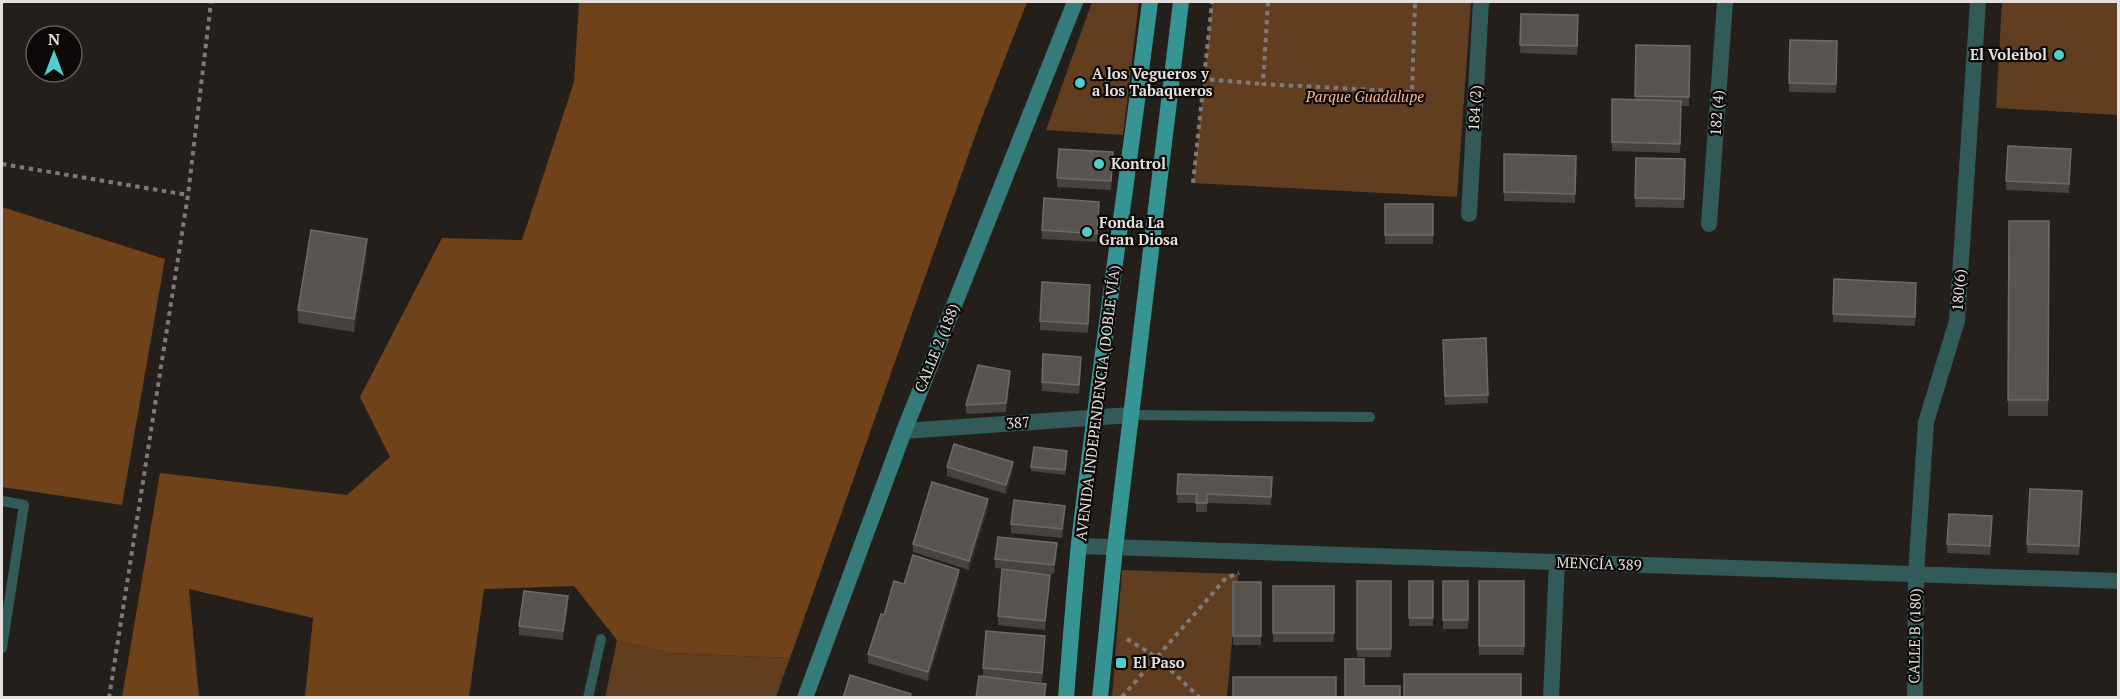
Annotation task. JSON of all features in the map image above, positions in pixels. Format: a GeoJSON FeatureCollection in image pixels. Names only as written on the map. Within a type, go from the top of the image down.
{"type":"FeatureCollection","features":[{"type":"Feature","properties":{"kind":"main road","name":"CALLE 2 (188)"},"geometry":{"type":"LineString","coordinates":[[805,698],[904,430],[1075,2]]}},
{"type":"Feature","properties":{"kind":"main road","name":"AVENIDA INDEPENDENCIA (DOBLE VÍA)"},"geometry":{"type":"LineString","coordinates":[[1066,698],[1079,546],[1150,2]]}},
{"type":"Feature","properties":{"kind":"main road"},"geometry":{"type":"LineString","coordinates":[[1100,698],[1115,548],[1181,2]]}},
{"type":"Feature","properties":{"kind":"street","name":"184 (2)"},"geometry":{"type":"LineString","coordinates":[[1468,214],[1481,2]]}},
{"type":"Feature","properties":{"kind":"street","name":"182 (4)"},"geometry":{"type":"LineString","coordinates":[[1708,224],[1725,2]]}},
{"type":"Feature","properties":{"kind":"street","name":"180(6)"},"geometry":{"type":"LineString","coordinates":[[1916,574],[1926,422],[1957,321],[1978,2]]}},
{"type":"Feature","properties":{"kind":"street","name":"387"},"geometry":{"type":"LineString","coordinates":[[904,430],[1131,415]]}},
{"type":"Feature","properties":{"kind":"street","name":"MENCÍA 389"},"geometry":{"type":"LineString","coordinates":[[1079,546],[2118,580]]}},
{"type":"Feature","properties":{"kind":"street"},"geometry":{"type":"LineString","coordinates":[[1551,698],[1557,562]]}},
{"type":"Feature","properties":{"kind":"street","name":"CALLE B (180)"},"geometry":{"type":"LineString","coordinates":[[1915,698],[1916,574]]}},
{"type":"Feature","properties":{"kind":"lane"},"geometry":{"type":"LineString","coordinates":[[1131,415],[1370,417]]}},
{"type":"Feature","properties":{"kind":"lane"},"geometry":{"type":"LineString","coordinates":[[2,501],[24,505],[2,648]]}},
{"type":"Feature","properties":{"kind":"lane"},"geometry":{"type":"LineString","coordinates":[[588,698],[601,639]]}},
{"type":"Feature","properties":{"kind":"path"},"geometry":{"type":"LineString","coordinates":[[109,698],[188,195],[211,2]]}},
{"type":"Feature","properties":{"kind":"path"},"geometry":{"type":"LineString","coordinates":[[1193,183],[1212,2]]}},
{"type":"Feature","properties":{"kind":"path"},"geometry":{"type":"LineString","coordinates":[[1263,84],[1268,2]]}},
{"type":"Feature","properties":{"kind":"path"},"geometry":{"type":"LineString","coordinates":[[1173,76],[1263,84],[1412,92],[1415,2]]}},
{"type":"Feature","properties":{"kind":"path"},"geometry":{"type":"LineString","coordinates":[[2,164],[188,195]]}},
{"type":"Feature","properties":{"kind":"path"},"geometry":{"type":"LineString","coordinates":[[1122,698],[1226,578],[1238,574],[1249,552]]}},
{"type":"Feature","properties":{"kind":"path"},"geometry":{"type":"LineString","coordinates":[[1108,619],[1125,638],[1158,658],[1200,698]]}},
{"type":"Feature","properties":{"kind":"green space"},"geometry":{"type":"Polygon","coordinates":[[[1092,2],[1139,2],[1123,135],[1046,130],[1092,2]]]}},
{"type":"Feature","properties":{"kind":"green space","name":"Parque Guadalupe"},"geometry":{"type":"Polygon","coordinates":[[[1212,2],[1471,2],[1457,197],[1193,183],[1212,2]]]}},
{"type":"Feature","properties":{"kind":"green space","name":"El Voleibol"},"geometry":{"type":"Polygon","coordinates":[[[2002,2],[2118,2],[2118,115],[1996,108],[2002,2]]]}},
{"type":"Feature","properties":{"kind":"green space"},"geometry":{"type":"Polygon","coordinates":[[[1122,570],[1238,574],[1227,697],[1112,698],[1122,570]]]}},
{"type":"Feature","properties":{"kind":"green space"},"geometry":{"type":"Polygon","coordinates":[[[617,640],[670,653],[790,658],[776,697],[605,698],[617,640]]]}},
{"type":"Feature","properties":{"kind":"shaded area"},"geometry":{"type":"Polygon","coordinates":[[[579,2],[1027,2],[979,125],[790,658],[670,653],[617,640],[574,586],[484,589],[469,697],[305,697],[313,618],[189,589],[199,697],[122,697],[160,473],[347,495],[390,457],[360,397],[442,238],[522,240],[574,82],[579,2]]]}},
{"type":"Feature","properties":{"kind":"shaded area"},"geometry":{"type":"Polygon","coordinates":[[[2,207],[165,259],[122,505],[2,487],[2,207]]]}},
{"type":"Feature","properties":{"kind":"building"},"geometry":{"type":"Polygon","coordinates":[[[1521,14],[1578,15],[1577,46],[1520,45],[1521,14]]]}},
{"type":"Feature","properties":{"kind":"building"},"geometry":{"type":"Polygon","coordinates":[[[1790,40],[1837,41],[1836,84],[1789,83],[1790,40]]]}},
{"type":"Feature","properties":{"kind":"building"},"geometry":{"type":"Polygon","coordinates":[[[1636,45],[1690,46],[1689,97],[1635,96],[1636,45]]]}},
{"type":"Feature","properties":{"kind":"building"},"geometry":{"type":"Polygon","coordinates":[[[1612,99],[1681,101],[1680,144],[1612,142],[1612,99]]]}},
{"type":"Feature","properties":{"kind":"building"},"geometry":{"type":"Polygon","coordinates":[[[2008,146],[2071,149],[2069,184],[2006,181],[2008,146]]]}},
{"type":"Feature","properties":{"kind":"building"},"geometry":{"type":"Polygon","coordinates":[[[1059,149],[1113,152],[1111,181],[1057,178],[1059,149]]]}},
{"type":"Feature","properties":{"kind":"building"},"geometry":{"type":"Polygon","coordinates":[[[1504,154],[1576,156],[1575,194],[1504,192],[1504,154]]]}},
{"type":"Feature","properties":{"kind":"building"},"geometry":{"type":"Polygon","coordinates":[[[1636,158],[1685,159],[1684,199],[1635,198],[1636,158]]]}},
{"type":"Feature","properties":{"kind":"building"},"geometry":{"type":"Polygon","coordinates":[[[1044,198],[1099,202],[1097,234],[1042,230],[1044,198]]]}},
{"type":"Feature","properties":{"kind":"building"},"geometry":{"type":"Polygon","coordinates":[[[1385,204],[1433,204],[1433,235],[1385,235],[1385,204]]]}},
{"type":"Feature","properties":{"kind":"building"},"geometry":{"type":"Polygon","coordinates":[[[2009,221],[2049,221],[2048,400],[2008,400],[2009,221]]]}},
{"type":"Feature","properties":{"kind":"building"},"geometry":{"type":"Polygon","coordinates":[[[311,230],[367,239],[354,319],[298,310],[311,230]]]}},
{"type":"Feature","properties":{"kind":"building"},"geometry":{"type":"Polygon","coordinates":[[[1834,279],[1916,283],[1915,317],[1833,314],[1834,279]]]}},
{"type":"Feature","properties":{"kind":"building"},"geometry":{"type":"Polygon","coordinates":[[[1042,282],[1090,285],[1088,324],[1040,321],[1042,282]]]}},
{"type":"Feature","properties":{"kind":"building"},"geometry":{"type":"Polygon","coordinates":[[[1486,338],[1488,395],[1445,396],[1443,340],[1486,338]]]}},
{"type":"Feature","properties":{"kind":"building"},"geometry":{"type":"Polygon","coordinates":[[[1043,354],[1081,357],[1079,385],[1042,382],[1043,354]]]}},
{"type":"Feature","properties":{"kind":"building"},"geometry":{"type":"Polygon","coordinates":[[[978,365],[1010,371],[1006,403],[966,405],[978,365]]]}},
{"type":"Feature","properties":{"kind":"building"},"geometry":{"type":"Polygon","coordinates":[[[954,444],[1013,462],[1006,485],[947,467],[954,444]]]}},
{"type":"Feature","properties":{"kind":"building"},"geometry":{"type":"Polygon","coordinates":[[[1034,447],[1067,451],[1065,470],[1031,467],[1034,447]]]}},
{"type":"Feature","properties":{"kind":"building"},"geometry":{"type":"Polygon","coordinates":[[[1178,474],[1272,477],[1271,497],[1207,494],[1207,503],[1196,503],[1197,494],[1177,494],[1178,474]]]}},
{"type":"Feature","properties":{"kind":"building"},"geometry":{"type":"Polygon","coordinates":[[[932,482],[988,499],[969,561],[913,544],[932,482]]]}},
{"type":"Feature","properties":{"kind":"building"},"geometry":{"type":"Polygon","coordinates":[[[2030,489],[2082,491],[2079,546],[2027,544],[2030,489]]]}},
{"type":"Feature","properties":{"kind":"building"},"geometry":{"type":"Polygon","coordinates":[[[1014,500],[1065,506],[1062,529],[1011,524],[1014,500]]]}},
{"type":"Feature","properties":{"kind":"building"},"geometry":{"type":"Polygon","coordinates":[[[1949,514],[1992,516],[1990,546],[1947,544],[1949,514]]]}},
{"type":"Feature","properties":{"kind":"building"},"geometry":{"type":"Polygon","coordinates":[[[998,537],[1057,543],[1054,565],[995,559],[998,537]]]}},
{"type":"Feature","properties":{"kind":"building"},"geometry":{"type":"Polygon","coordinates":[[[913,555],[959,570],[928,672],[868,654],[881,614],[884,615],[894,581],[904,584],[913,555]]]}},
{"type":"Feature","properties":{"kind":"building"},"geometry":{"type":"Polygon","coordinates":[[[1002,569],[1050,575],[1045,621],[998,616],[1002,569]]]}},
{"type":"Feature","properties":{"kind":"building"},"geometry":{"type":"Polygon","coordinates":[[[1357,581],[1391,581],[1391,649],[1357,649],[1357,581]]]}},
{"type":"Feature","properties":{"kind":"building"},"geometry":{"type":"Polygon","coordinates":[[[1409,581],[1433,581],[1433,618],[1409,618],[1409,581]]]}},
{"type":"Feature","properties":{"kind":"building"},"geometry":{"type":"Polygon","coordinates":[[[1443,581],[1468,581],[1468,620],[1443,620],[1443,581]]]}},
{"type":"Feature","properties":{"kind":"building"},"geometry":{"type":"Polygon","coordinates":[[[1479,581],[1524,581],[1524,646],[1479,646],[1479,581]]]}},
{"type":"Feature","properties":{"kind":"building"},"geometry":{"type":"Polygon","coordinates":[[[1233,582],[1261,582],[1261,636],[1233,636],[1233,582]]]}},
{"type":"Feature","properties":{"kind":"building"},"geometry":{"type":"Polygon","coordinates":[[[1273,586],[1334,586],[1334,633],[1273,633],[1273,586]]]}},
{"type":"Feature","properties":{"kind":"building"},"geometry":{"type":"Polygon","coordinates":[[[524,591],[568,596],[563,631],[519,626],[524,591]]]}},
{"type":"Feature","properties":{"kind":"building"},"geometry":{"type":"Polygon","coordinates":[[[986,631],[1045,636],[1042,673],[983,668],[986,631]]]}},
{"type":"Feature","properties":{"kind":"building"},"geometry":{"type":"Polygon","coordinates":[[[1345,659],[1364,659],[1364,686],[1400,686],[1400,698],[1345,698],[1345,659]]]}},
{"type":"Feature","properties":{"kind":"building"},"geometry":{"type":"Polygon","coordinates":[[[1404,674],[1521,674],[1521,698],[1404,698],[1404,674]]]}},
{"type":"Feature","properties":{"kind":"building"},"geometry":{"type":"Polygon","coordinates":[[[850,675],[911,694],[910,698],[843,698],[850,675]]]}},
{"type":"Feature","properties":{"kind":"building"},"geometry":{"type":"Polygon","coordinates":[[[979,676],[1046,684],[1044,698],[976,698],[979,676]]]}},
{"type":"Feature","properties":{"kind":"building"},"geometry":{"type":"Polygon","coordinates":[[[1233,677],[1336,677],[1336,698],[1233,698],[1233,677]]]}},
{"type":"Feature","properties":{"kind":"place","name":"El Voleibol"},"geometry":{"type":"Point","coordinates":[2059,55]}},
{"type":"Feature","properties":{"kind":"place","name":"A los Vegueros y a los Tabaqueros"},"geometry":{"type":"Point","coordinates":[1080,83]}},
{"type":"Feature","properties":{"kind":"place","name":"Kontrol"},"geometry":{"type":"Point","coordinates":[1099,164]}},
{"type":"Feature","properties":{"kind":"place","name":"Fonda La Gran Diosa"},"geometry":{"type":"Point","coordinates":[1087,232]}},
{"type":"Feature","properties":{"kind":"place","name":"El Paso"},"geometry":{"type":"Point","coordinates":[1121,663]}}]}
